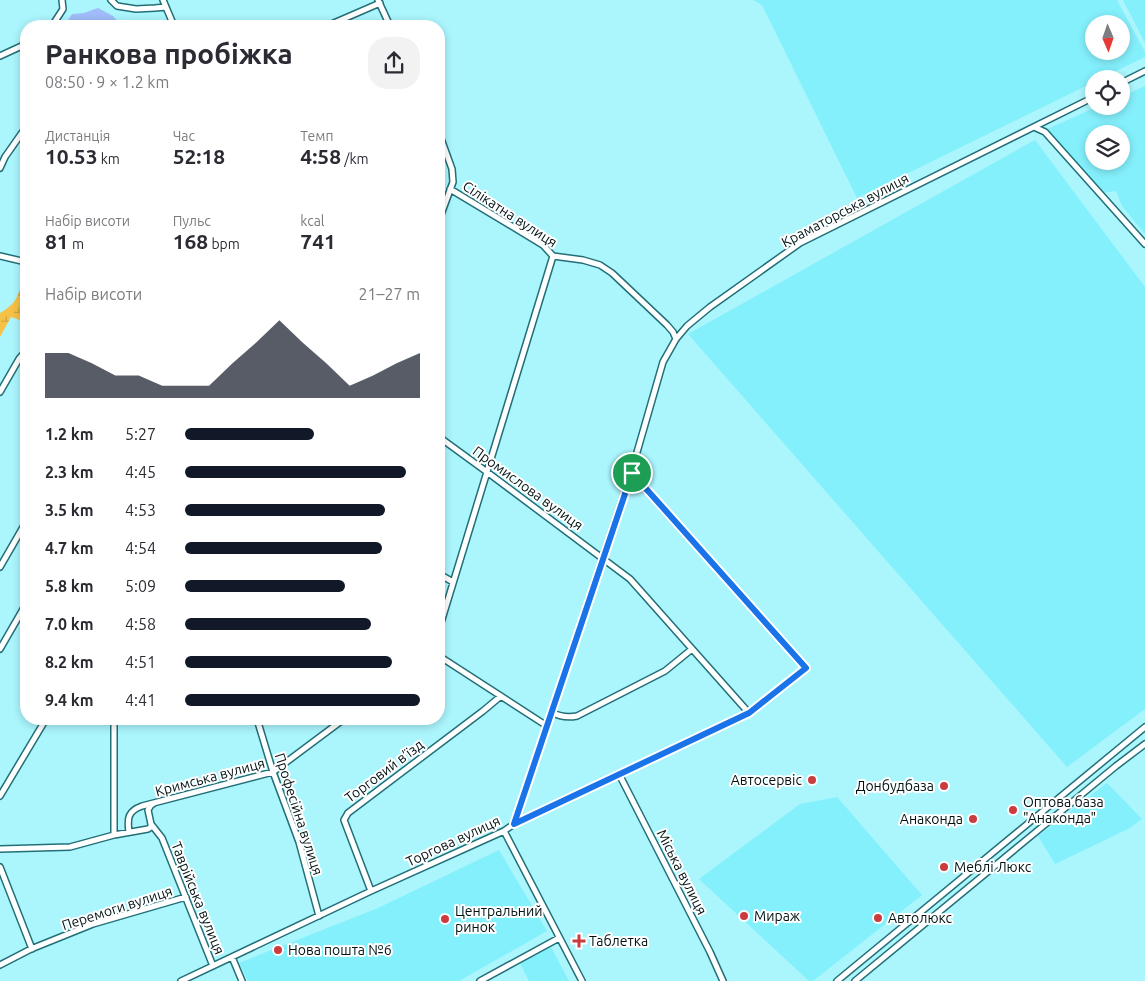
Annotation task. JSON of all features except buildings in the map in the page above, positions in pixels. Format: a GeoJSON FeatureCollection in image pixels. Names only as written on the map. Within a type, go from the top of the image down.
{"type":"FeatureCollection","features":[{"type":"Feature","properties":{"kind":"street"},"geometry":{"type":"LineString","coordinates":[[56,20],[62,9],[62,0]]}},
{"type":"Feature","properties":{"kind":"street"},"geometry":{"type":"LineString","coordinates":[[111,0],[117,6],[136,9],[166,7]]}},
{"type":"Feature","properties":{"kind":"street"},"geometry":{"type":"LineString","coordinates":[[162,0],[171,20]]}},
{"type":"Feature","properties":{"kind":"street"},"geometry":{"type":"LineString","coordinates":[[340,20],[379,2],[387,20]]}},
{"type":"Feature","properties":{"kind":"street"},"geometry":{"type":"LineString","coordinates":[[0,56],[20,47]]}},
{"type":"Feature","properties":{"kind":"street"},"geometry":{"type":"LineString","coordinates":[[1130,78],[1145,71]]}},
{"type":"Feature","properties":{"kind":"street","name":"Краматорська вулиця"},"geometry":{"type":"LineString","coordinates":[[514,824],[632,473],[663,362],[676,339],[710,307],[800,243],[1085,102]]}},
{"type":"Feature","properties":{"kind":"street"},"geometry":{"type":"LineString","coordinates":[[1034,127],[1045,132],[1145,244]]}},
{"type":"Feature","properties":{"kind":"street"},"geometry":{"type":"LineString","coordinates":[[0,168],[5,157],[20,136]]}},
{"type":"Feature","properties":{"kind":"street"},"geometry":{"type":"LineString","coordinates":[[445,150],[452,169],[453,182],[445,203]]}},
{"type":"Feature","properties":{"kind":"street","name":"Сілікатна вулиця"},"geometry":{"type":"LineString","coordinates":[[450,189],[543,246],[553,256],[583,260],[600,265],[612,273],[667,325],[676,339]]}},
{"type":"Feature","properties":{"kind":"street"},"geometry":{"type":"LineString","coordinates":[[0,256],[20,261]]}},
{"type":"Feature","properties":{"kind":"street"},"geometry":{"type":"LineString","coordinates":[[445,609],[553,256]]}},
{"type":"Feature","properties":{"kind":"street"},"geometry":{"type":"LineString","coordinates":[[0,392],[20,357]]}},
{"type":"Feature","properties":{"kind":"street","name":"Промислова вулиця"},"geometry":{"type":"LineString","coordinates":[[445,441],[630,579],[749,713]]}},
{"type":"Feature","properties":{"kind":"street","name":"Торгова вулиця"},"geometry":{"type":"LineString","coordinates":[[181,981],[371,891],[504,831],[514,824],[749,713],[806,668],[632,473]]}},
{"type":"Feature","properties":{"kind":"street"},"geometry":{"type":"LineString","coordinates":[[0,567],[20,532]]}},
{"type":"Feature","properties":{"kind":"street"},"geometry":{"type":"LineString","coordinates":[[445,577],[453,582]]}},
{"type":"Feature","properties":{"kind":"street"},"geometry":{"type":"LineString","coordinates":[[0,649],[20,614]]}},
{"type":"Feature","properties":{"kind":"street"},"geometry":{"type":"LineString","coordinates":[[552,712],[558,716],[568,718],[577,716],[666,671],[692,649]]}},
{"type":"Feature","properties":{"kind":"street"},"geometry":{"type":"LineString","coordinates":[[445,660],[547,726]]}},
{"type":"Feature","properties":{"kind":"street","name":"Торговий в’їзд"},"geometry":{"type":"LineString","coordinates":[[371,891],[344,820],[348,813],[501,696]]}},
{"type":"Feature","properties":{"kind":"street"},"geometry":{"type":"LineString","coordinates":[[1,792],[42,725]]}},
{"type":"Feature","properties":{"kind":"street"},"geometry":{"type":"LineString","coordinates":[[114,725],[114,835]]}},
{"type":"Feature","properties":{"kind":"street","name":"Професійна вулиця"},"geometry":{"type":"LineString","coordinates":[[259,725],[299,842],[319,916]]}},
{"type":"Feature","properties":{"kind":"street","name":"Кримська вулиця"},"geometry":{"type":"LineString","coordinates":[[152,824],[148,811],[149,807],[153,804],[274,772],[336,725]]}},
{"type":"Feature","properties":{"kind":"street"},"geometry":{"type":"LineString","coordinates":[[836,981],[1145,727]]}},
{"type":"Feature","properties":{"kind":"street"},"geometry":{"type":"LineString","coordinates":[[855,981],[1145,744]]}},
{"type":"Feature","properties":{"kind":"street","name":"Міська вулиця"},"geometry":{"type":"LineString","coordinates":[[619,774],[723,981]]}},
{"type":"Feature","properties":{"kind":"street"},"geometry":{"type":"LineString","coordinates":[[129,832],[128,819],[132,811],[138,807],[153,804]]}},
{"type":"Feature","properties":{"kind":"street"},"geometry":{"type":"LineString","coordinates":[[0,849],[70,847],[114,835],[145,830],[150,828],[152,824]]}},
{"type":"Feature","properties":{"kind":"street","name":"Таврійська вулиця"},"geometry":{"type":"LineString","coordinates":[[152,824],[162,838],[213,966]]}},
{"type":"Feature","properties":{"kind":"street","name":"Таврійська вулиця"},"geometry":{"type":"LineString","coordinates":[[145,830],[154,832],[162,838]]}},
{"type":"Feature","properties":{"kind":"street"},"geometry":{"type":"LineString","coordinates":[[504,831],[582,981]]}},
{"type":"Feature","properties":{"kind":"street"},"geometry":{"type":"LineString","coordinates":[[0,867],[32,949]]}},
{"type":"Feature","properties":{"kind":"street","name":"Перемоги вулиця"},"geometry":{"type":"LineString","coordinates":[[0,965],[32,949],[93,924],[186,898]]}},
{"type":"Feature","properties":{"kind":"street"},"geometry":{"type":"LineString","coordinates":[[480,981],[559,938]]}},
{"type":"Feature","properties":{"kind":"street"},"geometry":{"type":"LineString","coordinates":[[232,957],[242,981]]}},
{"type":"Feature","properties":{"kind":"shaded area"},"geometry":{"type":"Polygon","coordinates":[[[753,0],[1117,0],[1125,15],[1085,15],[1085,60],[1130,60],[1130,24],[1145,52],[1145,57],[1118,70],[1085,70],[1085,86],[857,198],[762,5],[753,0]]]}},
{"type":"Feature","properties":{"kind":"shaded area"},"geometry":{"type":"Polygon","coordinates":[[[1123,0],[1145,0],[1145,43],[1123,0]]]}},
{"type":"Feature","properties":{"kind":"shaded area"},"geometry":{"type":"Polygon","coordinates":[[[98,8],[117,20],[68,20],[72,14],[84,13],[98,8]]]}},
{"type":"Feature","properties":{"kind":"shaded area"},"geometry":{"type":"Polygon","coordinates":[[[1145,86],[1145,234],[1122,206],[1116,191],[1102,193],[1047,129],[1085,112],[1085,115],[1130,115],[1130,93],[1145,86]]]}},
{"type":"Feature","properties":{"kind":"shaded area"},"geometry":{"type":"Polygon","coordinates":[[[1035,140],[1145,287],[1145,709],[1067,767],[688,334],[1035,140]]]}},
{"type":"Feature","properties":{"kind":"shaded area"},"geometry":{"type":"Polygon","coordinates":[[[1107,783],[1142,819],[1128,829],[1055,864],[1038,836],[1107,783]]]}},
{"type":"Feature","properties":{"kind":"shaded area"},"geometry":{"type":"Polygon","coordinates":[[[837,797],[922,895],[813,981],[809,981],[699,879],[800,804],[837,797]]]}},
{"type":"Feature","properties":{"kind":"shaded area","name":"Центральний ринок"},"geometry":{"type":"Polygon","coordinates":[[[499,850],[547,931],[459,981],[248,981],[239,963],[378,908],[499,850]]]}},
{"type":"Feature","properties":{"kind":"shaded area"},"geometry":{"type":"Polygon","coordinates":[[[551,947],[569,981],[529,981],[520,963],[551,947]]]}},
{"type":"Feature","properties":{"kind":"green space"},"geometry":{"type":"Polygon","coordinates":[[[20,289],[20,321],[11,317],[0,337],[0,313],[16,300],[20,289]]]}},
{"type":"Feature","properties":{"kind":"place","name":"Автосервіс"},"geometry":{"type":"Point","coordinates":[812,780]}},
{"type":"Feature","properties":{"kind":"place","name":"Донбудбаза"},"geometry":{"type":"Point","coordinates":[944,786]}},
{"type":"Feature","properties":{"kind":"place","name":"Оптова база \"Анаконда\""},"geometry":{"type":"Point","coordinates":[1013,810]}},
{"type":"Feature","properties":{"kind":"place","name":"Анаконда"},"geometry":{"type":"Point","coordinates":[973,819]}},
{"type":"Feature","properties":{"kind":"place","name":"Меблі Люкс"},"geometry":{"type":"Point","coordinates":[944,867]}},
{"type":"Feature","properties":{"kind":"place","name":"Мираж"},"geometry":{"type":"Point","coordinates":[744,916]}},
{"type":"Feature","properties":{"kind":"place","name":"Автолюкс"},"geometry":{"type":"Point","coordinates":[878,918]}},
{"type":"Feature","properties":{"kind":"place","name":"Центральний ринок"},"geometry":{"type":"Point","coordinates":[445,919]}},
{"type":"Feature","properties":{"kind":"place","name":"Таблетка"},"geometry":{"type":"Point","coordinates":[579,941]}},
{"type":"Feature","properties":{"kind":"place","name":"Нова пошта №6"},"geometry":{"type":"Point","coordinates":[278,950]}},
{"type":"Feature","properties":{"kind":"route"},"geometry":{"type":"LineString","coordinates":[[632,473],[806,668],[749,713],[514,824],[552,712],[632,473]]}}]}
